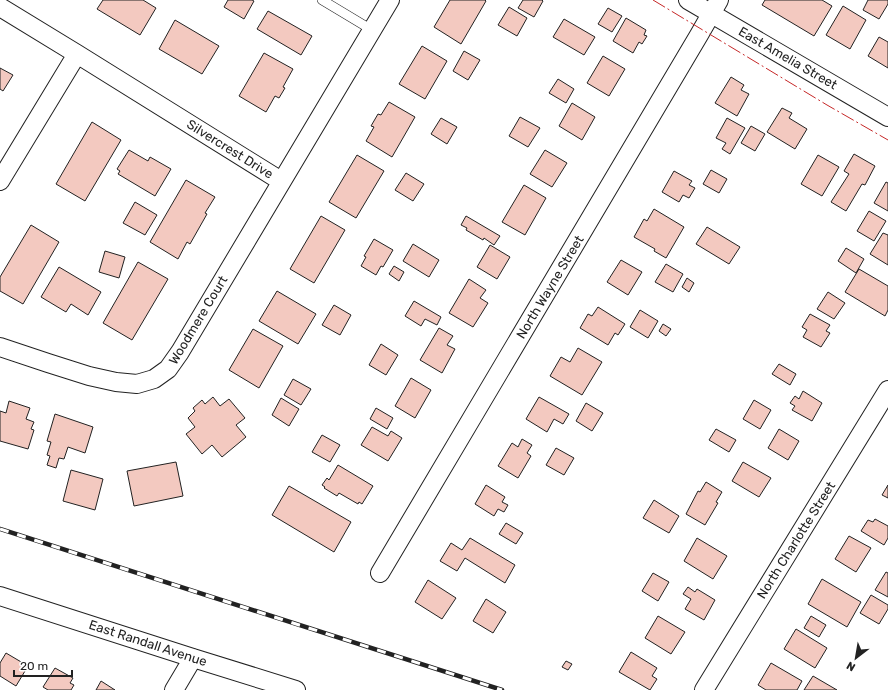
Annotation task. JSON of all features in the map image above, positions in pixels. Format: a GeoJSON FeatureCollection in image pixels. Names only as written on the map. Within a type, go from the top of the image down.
{"type":"FeatureCollection","features":[{"type":"Feature","properties":{"kind":"street","name":"Silvercrest Drive"},"geometry":{"type":"LineString","coordinates":[[0,7],[281,181],[390,0]]}},
{"type":"Feature","properties":{"kind":"street","name":"East Amelia Street"},"geometry":{"type":"LineString","coordinates":[[688,0],[715,6],[888,117]]}},
{"type":"Feature","properties":{"kind":"street","name":"North Wayne Street"},"geometry":{"type":"LineString","coordinates":[[380,573],[715,6]]}},
{"type":"Feature","properties":{"kind":"street"},"geometry":{"type":"LineString","coordinates":[[0,181],[77,54]]}},
{"type":"Feature","properties":{"kind":"street","name":"Woodmere Court"},"geometry":{"type":"LineString","coordinates":[[0,347],[89,376],[116,382],[137,384],[154,379],[168,369],[180,352],[281,181]]}},
{"type":"Feature","properties":{"kind":"street","name":"North Charlotte Street"},"geometry":{"type":"LineString","coordinates":[[704,690],[888,390]]}},
{"type":"Feature","properties":{"kind":"street","name":"East Randall Avenue"},"geometry":{"type":"LineString","coordinates":[[0,596],[296,690]]}},
{"type":"Feature","properties":{"kind":"street"},"geometry":{"type":"LineString","coordinates":[[174,690],[193,658]]}},
{"type":"Feature","properties":{"kind":"lane"},"geometry":{"type":"LineString","coordinates":[[322,0],[372,30]]}},
{"type":"Feature","properties":{"kind":"building"},"geometry":{"type":"Polygon","coordinates":[[[103,0],[143,0],[156,8],[140,35],[97,9],[103,0]]]}},
{"type":"Feature","properties":{"kind":"building"},"geometry":{"type":"Polygon","coordinates":[[[228,0],[254,1],[244,19],[224,7],[228,0]]]}},
{"type":"Feature","properties":{"kind":"building"},"geometry":{"type":"Polygon","coordinates":[[[450,0],[486,1],[461,44],[434,27],[450,0]]]}},
{"type":"Feature","properties":{"kind":"building"},"geometry":{"type":"Polygon","coordinates":[[[523,0],[543,1],[534,17],[518,8],[523,0]]]}},
{"type":"Feature","properties":{"kind":"building"},"geometry":{"type":"Polygon","coordinates":[[[765,0],[822,0],[832,6],[814,36],[762,5],[765,0]]]}},
{"type":"Feature","properties":{"kind":"building"},"geometry":{"type":"Polygon","coordinates":[[[868,0],[888,0],[888,4],[879,19],[863,10],[868,0]]]}},
{"type":"Feature","properties":{"kind":"building"},"geometry":{"type":"Polygon","coordinates":[[[843,6],[866,20],[850,49],[826,35],[843,6]]]}},
{"type":"Feature","properties":{"kind":"building"},"geometry":{"type":"Polygon","coordinates":[[[509,7],[527,18],[517,36],[498,25],[509,7]]]}},
{"type":"Feature","properties":{"kind":"building"},"geometry":{"type":"Polygon","coordinates":[[[608,8],[622,16],[612,32],[598,24],[608,8]]]}},
{"type":"Feature","properties":{"kind":"building"},"geometry":{"type":"Polygon","coordinates":[[[268,11],[312,36],[301,55],[257,29],[268,11]]]}},
{"type":"Feature","properties":{"kind":"building"},"geometry":{"type":"Polygon","coordinates":[[[626,18],[646,30],[644,35],[647,36],[642,44],[639,42],[633,53],[613,41],[626,18]]]}},
{"type":"Feature","properties":{"kind":"building"},"geometry":{"type":"Polygon","coordinates":[[[564,19],[595,37],[584,55],[553,37],[564,19]]]}},
{"type":"Feature","properties":{"kind":"building"},"geometry":{"type":"Polygon","coordinates":[[[175,20],[219,46],[202,74],[159,49],[175,20]]]}},
{"type":"Feature","properties":{"kind":"building"},"geometry":{"type":"Polygon","coordinates":[[[879,37],[888,42],[888,68],[868,56],[879,37]]]}},
{"type":"Feature","properties":{"kind":"building"},"geometry":{"type":"Polygon","coordinates":[[[422,46],[447,61],[425,99],[399,84],[422,46]]]}},
{"type":"Feature","properties":{"kind":"building"},"geometry":{"type":"Polygon","coordinates":[[[464,51],[480,60],[468,80],[453,71],[464,51]]]}},
{"type":"Feature","properties":{"kind":"building"},"geometry":{"type":"Polygon","coordinates":[[[264,53],[293,69],[279,98],[275,96],[266,112],[239,96],[264,53]]]}},
{"type":"Feature","properties":{"kind":"building"},"geometry":{"type":"Polygon","coordinates":[[[603,56],[625,69],[609,96],[587,83],[603,56]]]}},
{"type":"Feature","properties":{"kind":"building"},"geometry":{"type":"Polygon","coordinates":[[[0,68],[13,75],[3,91],[0,89],[0,68]]]}},
{"type":"Feature","properties":{"kind":"building"},"geometry":{"type":"Polygon","coordinates":[[[731,77],[744,85],[741,90],[749,94],[737,116],[715,103],[731,77]]]}},
{"type":"Feature","properties":{"kind":"building"},"geometry":{"type":"Polygon","coordinates":[[[558,79],[574,89],[566,103],[549,93],[558,79]]]}},
{"type":"Feature","properties":{"kind":"building"},"geometry":{"type":"Polygon","coordinates":[[[389,102],[415,117],[392,157],[366,141],[374,127],[371,126],[378,114],[381,115],[389,102]]]}},
{"type":"Feature","properties":{"kind":"building"},"geometry":{"type":"Polygon","coordinates":[[[572,103],[595,117],[582,140],[559,126],[572,103]]]}},
{"type":"Feature","properties":{"kind":"building"},"geometry":{"type":"Polygon","coordinates":[[[782,108],[792,113],[789,118],[807,129],[795,149],[767,132],[782,108]]]}},
{"type":"Feature","properties":{"kind":"building"},"geometry":{"type":"Polygon","coordinates":[[[520,117],[540,128],[528,147],[509,136],[520,117]]]}},
{"type":"Feature","properties":{"kind":"building"},"geometry":{"type":"Polygon","coordinates":[[[441,118],[457,127],[447,144],[431,134],[441,118]]]}},
{"type":"Feature","properties":{"kind":"building"},"geometry":{"type":"Polygon","coordinates":[[[727,118],[745,128],[730,154],[722,149],[726,143],[716,138],[727,118]]]}},
{"type":"Feature","properties":{"kind":"building"},"geometry":{"type":"Polygon","coordinates":[[[92,122],[121,140],[85,201],[56,184],[92,122]]]}},
{"type":"Feature","properties":{"kind":"building"},"geometry":{"type":"Polygon","coordinates":[[[751,126],[765,134],[755,151],[741,143],[751,126]]]}},
{"type":"Feature","properties":{"kind":"building"},"geometry":{"type":"Polygon","coordinates":[[[129,150],[148,161],[150,157],[171,169],[155,196],[118,174],[120,171],[117,169],[129,150]]]}},
{"type":"Feature","properties":{"kind":"building"},"geometry":{"type":"Polygon","coordinates":[[[545,150],[567,163],[552,187],[530,174],[545,150]]]}},
{"type":"Feature","properties":{"kind":"building"},"geometry":{"type":"Polygon","coordinates":[[[854,154],[875,166],[865,185],[862,184],[846,211],[831,202],[849,174],[844,171],[854,154]]]}},
{"type":"Feature","properties":{"kind":"building"},"geometry":{"type":"Polygon","coordinates":[[[357,155],[384,171],[356,218],[329,202],[357,155]]]}},
{"type":"Feature","properties":{"kind":"building"},"geometry":{"type":"Polygon","coordinates":[[[818,155],[839,167],[822,196],[801,184],[818,155]]]}},
{"type":"Feature","properties":{"kind":"building"},"geometry":{"type":"Polygon","coordinates":[[[711,170],[727,179],[719,193],[703,184],[711,170]]]}},
{"type":"Feature","properties":{"kind":"building"},"geometry":{"type":"Polygon","coordinates":[[[674,171],[692,181],[689,185],[695,188],[689,198],[683,195],[679,202],[662,192],[674,171]]]}},
{"type":"Feature","properties":{"kind":"building"},"geometry":{"type":"Polygon","coordinates":[[[406,173],[424,184],[413,201],[395,190],[406,173]]]}},
{"type":"Feature","properties":{"kind":"building"},"geometry":{"type":"Polygon","coordinates":[[[186,180],[215,197],[205,213],[207,214],[190,244],[187,242],[178,259],[150,242],[186,180]]]}},
{"type":"Feature","properties":{"kind":"building"},"geometry":{"type":"Polygon","coordinates":[[[886,182],[888,183],[888,211],[874,203],[886,182]]]}},
{"type":"Feature","properties":{"kind":"building"},"geometry":{"type":"Polygon","coordinates":[[[524,185],[546,198],[525,235],[502,222],[524,185]]]}},
{"type":"Feature","properties":{"kind":"building"},"geometry":{"type":"Polygon","coordinates":[[[135,202],[157,215],[145,235],[123,223],[135,202]]]}},
{"type":"Feature","properties":{"kind":"building"},"geometry":{"type":"Polygon","coordinates":[[[654,209],[684,227],[666,258],[654,251],[655,249],[634,237],[644,219],[647,221],[654,209]]]}},
{"type":"Feature","properties":{"kind":"building"},"geometry":{"type":"Polygon","coordinates":[[[869,211],[886,221],[874,241],[857,231],[869,211]]]}},
{"type":"Feature","properties":{"kind":"building"},"geometry":{"type":"Polygon","coordinates":[[[321,216],[345,230],[314,283],[290,269],[321,216]]]}},
{"type":"Feature","properties":{"kind":"building"},"geometry":{"type":"Polygon","coordinates":[[[466,216],[500,236],[494,245],[484,238],[483,240],[466,230],[467,228],[461,225],[466,216]]]}},
{"type":"Feature","properties":{"kind":"building"},"geometry":{"type":"Polygon","coordinates":[[[31,225],[59,242],[23,304],[0,291],[0,277],[31,225]]]}},
{"type":"Feature","properties":{"kind":"building"},"geometry":{"type":"Polygon","coordinates":[[[707,227],[740,247],[729,264],[696,244],[707,227]]]}},
{"type":"Feature","properties":{"kind":"building"},"geometry":{"type":"Polygon","coordinates":[[[883,233],[888,235],[888,265],[870,254],[883,233]]]}},
{"type":"Feature","properties":{"kind":"building"},"geometry":{"type":"Polygon","coordinates":[[[374,239],[393,250],[383,267],[381,266],[376,275],[361,266],[366,257],[364,256],[374,239]]]}},
{"type":"Feature","properties":{"kind":"building"},"geometry":{"type":"Polygon","coordinates":[[[413,244],[439,260],[429,277],[403,261],[413,244]]]}},
{"type":"Feature","properties":{"kind":"building"},"geometry":{"type":"Polygon","coordinates":[[[490,245],[510,257],[497,279],[477,267],[490,245]]]}},
{"type":"Feature","properties":{"kind":"building"},"geometry":{"type":"Polygon","coordinates":[[[846,248],[864,259],[856,273],[838,261],[846,248]]]}},
{"type":"Feature","properties":{"kind":"building"},"geometry":{"type":"Polygon","coordinates":[[[105,251],[125,257],[119,278],[99,272],[105,251]]]}},
{"type":"Feature","properties":{"kind":"building"},"geometry":{"type":"Polygon","coordinates":[[[621,260],[642,272],[628,295],[607,282],[621,260]]]}},
{"type":"Feature","properties":{"kind":"building"},"geometry":{"type":"Polygon","coordinates":[[[138,262],[168,279],[132,340],[103,323],[138,262]]]}},
{"type":"Feature","properties":{"kind":"building"},"geometry":{"type":"Polygon","coordinates":[[[666,264],[683,274],[673,292],[655,282],[666,264]]]}},
{"type":"Feature","properties":{"kind":"building"},"geometry":{"type":"Polygon","coordinates":[[[394,266],[404,272],[399,281],[389,274],[394,266]]]}},
{"type":"Feature","properties":{"kind":"building"},"geometry":{"type":"Polygon","coordinates":[[[59,267],[101,292],[88,315],[71,304],[66,312],[41,297],[59,267]]]}},
{"type":"Feature","properties":{"kind":"building"},"geometry":{"type":"Polygon","coordinates":[[[859,269],[888,286],[888,310],[885,316],[845,292],[859,269]]]}},
{"type":"Feature","properties":{"kind":"building"},"geometry":{"type":"Polygon","coordinates":[[[687,278],[694,283],[689,292],[682,287],[687,278]]]}},
{"type":"Feature","properties":{"kind":"building"},"geometry":{"type":"Polygon","coordinates":[[[469,279],[486,290],[480,298],[488,303],[473,327],[449,313],[469,279]]]}},
{"type":"Feature","properties":{"kind":"building"},"geometry":{"type":"Polygon","coordinates":[[[277,291],[316,314],[298,344],[259,321],[277,291]]]}},
{"type":"Feature","properties":{"kind":"building"},"geometry":{"type":"Polygon","coordinates":[[[828,292],[845,303],[834,319],[817,309],[828,292]]]}},
{"type":"Feature","properties":{"kind":"building"},"geometry":{"type":"Polygon","coordinates":[[[414,301],[441,317],[437,325],[425,319],[421,326],[405,316],[414,301]]]}},
{"type":"Feature","properties":{"kind":"building"},"geometry":{"type":"Polygon","coordinates":[[[334,305],[351,315],[340,335],[322,325],[334,305]]]}},
{"type":"Feature","properties":{"kind":"building"},"geometry":{"type":"Polygon","coordinates":[[[598,307],[625,324],[618,335],[615,333],[608,345],[580,328],[588,314],[592,316],[598,307]]]}},
{"type":"Feature","properties":{"kind":"building"},"geometry":{"type":"Polygon","coordinates":[[[640,310],[658,321],[648,338],[630,327],[640,310]]]}},
{"type":"Feature","properties":{"kind":"building"},"geometry":{"type":"Polygon","coordinates":[[[810,314],[830,325],[826,331],[830,333],[821,347],[803,337],[807,330],[802,327],[810,314]]]}},
{"type":"Feature","properties":{"kind":"building"},"geometry":{"type":"Polygon","coordinates":[[[663,324],[671,329],[666,336],[659,331],[663,324]]]}},
{"type":"Feature","properties":{"kind":"building"},"geometry":{"type":"Polygon","coordinates":[[[439,328],[453,336],[447,345],[455,349],[442,373],[420,360],[439,328]]]}},
{"type":"Feature","properties":{"kind":"building"},"geometry":{"type":"Polygon","coordinates":[[[253,329],[283,346],[259,388],[229,370],[253,329]]]}},
{"type":"Feature","properties":{"kind":"building"},"geometry":{"type":"Polygon","coordinates":[[[381,344],[398,355],[386,375],[369,365],[381,344]]]}},
{"type":"Feature","properties":{"kind":"building"},"geometry":{"type":"Polygon","coordinates":[[[578,348],[602,362],[582,395],[550,376],[561,357],[570,362],[578,348]]]}},
{"type":"Feature","properties":{"kind":"building"},"geometry":{"type":"Polygon","coordinates":[[[779,364],[796,374],[790,385],[772,374],[779,364]]]}},
{"type":"Feature","properties":{"kind":"building"},"geometry":{"type":"Polygon","coordinates":[[[411,378],[431,390],[415,418],[395,406],[411,378]]]}},
{"type":"Feature","properties":{"kind":"building"},"geometry":{"type":"Polygon","coordinates":[[[293,379],[311,389],[301,405],[284,395],[293,379]]]}},
{"type":"Feature","properties":{"kind":"building"},"geometry":{"type":"Polygon","coordinates":[[[803,391],[822,403],[812,421],[792,410],[795,406],[790,403],[795,396],[799,399],[803,391]]]}},
{"type":"Feature","properties":{"kind":"building"},"geometry":{"type":"Polygon","coordinates":[[[213,397],[220,406],[229,399],[245,418],[236,425],[246,437],[222,457],[212,445],[202,454],[186,434],[195,427],[188,418],[195,411],[193,408],[202,400],[205,404],[213,397]]]}},
{"type":"Feature","properties":{"kind":"building"},"geometry":{"type":"Polygon","coordinates":[[[539,397],[569,414],[563,424],[554,419],[547,432],[526,419],[539,397]]]}},
{"type":"Feature","properties":{"kind":"building"},"geometry":{"type":"Polygon","coordinates":[[[281,398],[299,409],[289,426],[272,415],[281,398]]]}},
{"type":"Feature","properties":{"kind":"building"},"geometry":{"type":"Polygon","coordinates":[[[754,400],[771,410],[760,429],[743,419],[754,400]]]}},
{"type":"Feature","properties":{"kind":"building"},"geometry":{"type":"Polygon","coordinates":[[[9,401],[30,408],[26,419],[34,422],[31,429],[34,430],[28,449],[0,441],[0,411],[6,413],[9,401]]]}},
{"type":"Feature","properties":{"kind":"building"},"geometry":{"type":"Polygon","coordinates":[[[586,403],[603,413],[592,431],[576,421],[586,403]]]}},
{"type":"Feature","properties":{"kind":"building"},"geometry":{"type":"Polygon","coordinates":[[[376,408],[393,418],[387,429],[370,419],[376,408]]]}},
{"type":"Feature","properties":{"kind":"building"},"geometry":{"type":"Polygon","coordinates":[[[55,414],[93,427],[85,453],[68,447],[64,459],[59,458],[56,468],[47,465],[50,456],[47,455],[51,442],[47,441],[55,414]]]}},
{"type":"Feature","properties":{"kind":"building"},"geometry":{"type":"Polygon","coordinates":[[[372,427],[388,436],[391,431],[402,438],[388,461],[361,445],[372,427]]]}},
{"type":"Feature","properties":{"kind":"building"},"geometry":{"type":"Polygon","coordinates":[[[716,429],[736,440],[729,452],[709,440],[716,429]]]}},
{"type":"Feature","properties":{"kind":"building"},"geometry":{"type":"Polygon","coordinates":[[[779,429],[799,441],[788,460],[768,448],[779,429]]]}},
{"type":"Feature","properties":{"kind":"building"},"geometry":{"type":"Polygon","coordinates":[[[322,435],[340,445],[330,462],[312,452],[322,435]]]}},
{"type":"Feature","properties":{"kind":"building"},"geometry":{"type":"Polygon","coordinates":[[[522,439],[532,445],[527,453],[531,456],[518,478],[498,466],[512,443],[518,447],[522,439]]]}},
{"type":"Feature","properties":{"kind":"building"},"geometry":{"type":"Polygon","coordinates":[[[556,448],[574,458],[564,475],[546,465],[556,448]]]}},
{"type":"Feature","properties":{"kind":"building"},"geometry":{"type":"Polygon","coordinates":[[[176,462],[183,496],[134,506],[127,471],[176,462]]]}},
{"type":"Feature","properties":{"kind":"building"},"geometry":{"type":"Polygon","coordinates":[[[743,462],[771,478],[759,497],[732,481],[743,462]]]}},
{"type":"Feature","properties":{"kind":"building"},"geometry":{"type":"Polygon","coordinates":[[[338,465],[373,486],[362,504],[359,502],[358,504],[339,493],[337,496],[324,488],[325,487],[322,485],[327,478],[329,480],[338,465]]]}},
{"type":"Feature","properties":{"kind":"building"},"geometry":{"type":"Polygon","coordinates":[[[71,470],[103,479],[95,510],[63,501],[71,470]]]}},
{"type":"Feature","properties":{"kind":"building"},"geometry":{"type":"Polygon","coordinates":[[[706,482],[722,492],[716,502],[718,503],[705,525],[686,514],[698,491],[700,492],[706,482]]]}},
{"type":"Feature","properties":{"kind":"building"},"geometry":{"type":"Polygon","coordinates":[[[486,485],[505,497],[502,502],[508,505],[504,512],[498,509],[494,516],[475,504],[486,485]]]}},
{"type":"Feature","properties":{"kind":"building"},"geometry":{"type":"Polygon","coordinates":[[[888,485],[888,498],[882,495],[888,485]]]}},
{"type":"Feature","properties":{"kind":"building"},"geometry":{"type":"Polygon","coordinates":[[[289,486],[351,522],[334,552],[272,515],[289,486]]]}},
{"type":"Feature","properties":{"kind":"building"},"geometry":{"type":"Polygon","coordinates":[[[654,500],[679,516],[669,533],[643,518],[654,500]]]}},
{"type":"Feature","properties":{"kind":"building"},"geometry":{"type":"Polygon","coordinates":[[[875,519],[888,526],[888,538],[884,545],[861,531],[868,520],[873,522],[875,519]]]}},
{"type":"Feature","properties":{"kind":"building"},"geometry":{"type":"Polygon","coordinates":[[[506,523],[523,533],[516,544],[499,534],[506,523]]]}},
{"type":"Feature","properties":{"kind":"building"},"geometry":{"type":"Polygon","coordinates":[[[849,536],[871,548],[856,572],[835,559],[849,536]]]}},
{"type":"Feature","properties":{"kind":"building"},"geometry":{"type":"Polygon","coordinates":[[[470,538],[515,565],[505,583],[465,558],[457,571],[440,561],[451,543],[462,550],[470,538]]]}},
{"type":"Feature","properties":{"kind":"building"},"geometry":{"type":"Polygon","coordinates":[[[697,538],[727,556],[713,579],[684,561],[697,538]]]}},
{"type":"Feature","properties":{"kind":"building"},"geometry":{"type":"Polygon","coordinates":[[[886,572],[888,573],[888,597],[875,590],[886,572]]]}},
{"type":"Feature","properties":{"kind":"building"},"geometry":{"type":"Polygon","coordinates":[[[653,573],[669,582],[658,601],[642,591],[653,573]]]}},
{"type":"Feature","properties":{"kind":"building"},"geometry":{"type":"Polygon","coordinates":[[[822,579],[861,602],[847,627],[808,604],[822,579]]]}},
{"type":"Feature","properties":{"kind":"building"},"geometry":{"type":"Polygon","coordinates":[[[428,580],[456,598],[442,619],[415,602],[428,580]]]}},
{"type":"Feature","properties":{"kind":"building"},"geometry":{"type":"Polygon","coordinates":[[[688,587],[695,592],[697,589],[715,600],[704,620],[685,609],[691,599],[683,594],[688,587]]]}},
{"type":"Feature","properties":{"kind":"building"},"geometry":{"type":"Polygon","coordinates":[[[871,595],[888,605],[888,609],[879,624],[860,613],[871,595]]]}},
{"type":"Feature","properties":{"kind":"building"},"geometry":{"type":"Polygon","coordinates":[[[486,599],[506,612],[493,633],[473,621],[486,599]]]}},
{"type":"Feature","properties":{"kind":"building"},"geometry":{"type":"Polygon","coordinates":[[[658,616],[685,632],[671,654],[645,638],[658,616]]]}},
{"type":"Feature","properties":{"kind":"building"},"geometry":{"type":"Polygon","coordinates":[[[811,616],[826,625],[819,637],[804,628],[811,616]]]}},
{"type":"Feature","properties":{"kind":"building"},"geometry":{"type":"Polygon","coordinates":[[[796,629],[827,648],[815,668],[784,649],[796,629]]]}},
{"type":"Feature","properties":{"kind":"building"},"geometry":{"type":"Polygon","coordinates":[[[631,652],[657,668],[652,676],[657,679],[650,690],[619,672],[631,652]]]}},
{"type":"Feature","properties":{"kind":"building"},"geometry":{"type":"Polygon","coordinates":[[[6,653],[28,666],[16,686],[0,676],[0,663],[6,653]]]}},
{"type":"Feature","properties":{"kind":"building"},"geometry":{"type":"Polygon","coordinates":[[[566,661],[572,664],[568,670],[562,667],[566,661]]]}},
{"type":"Feature","properties":{"kind":"building"},"geometry":{"type":"Polygon","coordinates":[[[771,663],[802,681],[797,690],[766,690],[758,685],[771,663]]]}},
{"type":"Feature","properties":{"kind":"building"},"geometry":{"type":"Polygon","coordinates":[[[55,668],[73,678],[70,683],[74,685],[71,690],[48,690],[43,687],[55,668]]]}},
{"type":"Feature","properties":{"kind":"building"},"geometry":{"type":"Polygon","coordinates":[[[813,676],[837,690],[804,690],[813,676]]]}},
{"type":"Feature","properties":{"kind":"building"},"geometry":{"type":"Polygon","coordinates":[[[101,681],[115,690],[96,690],[101,681]]]}},
{"type":"Feature","properties":{"kind":"railway"},"geometry":{"type":"LineString","coordinates":[[0,529],[502,690]]}},
{"type":"Feature","properties":{"kind":"power"},"geometry":{"type":"LineString","coordinates":[[653,0],[888,140]]}}]}
